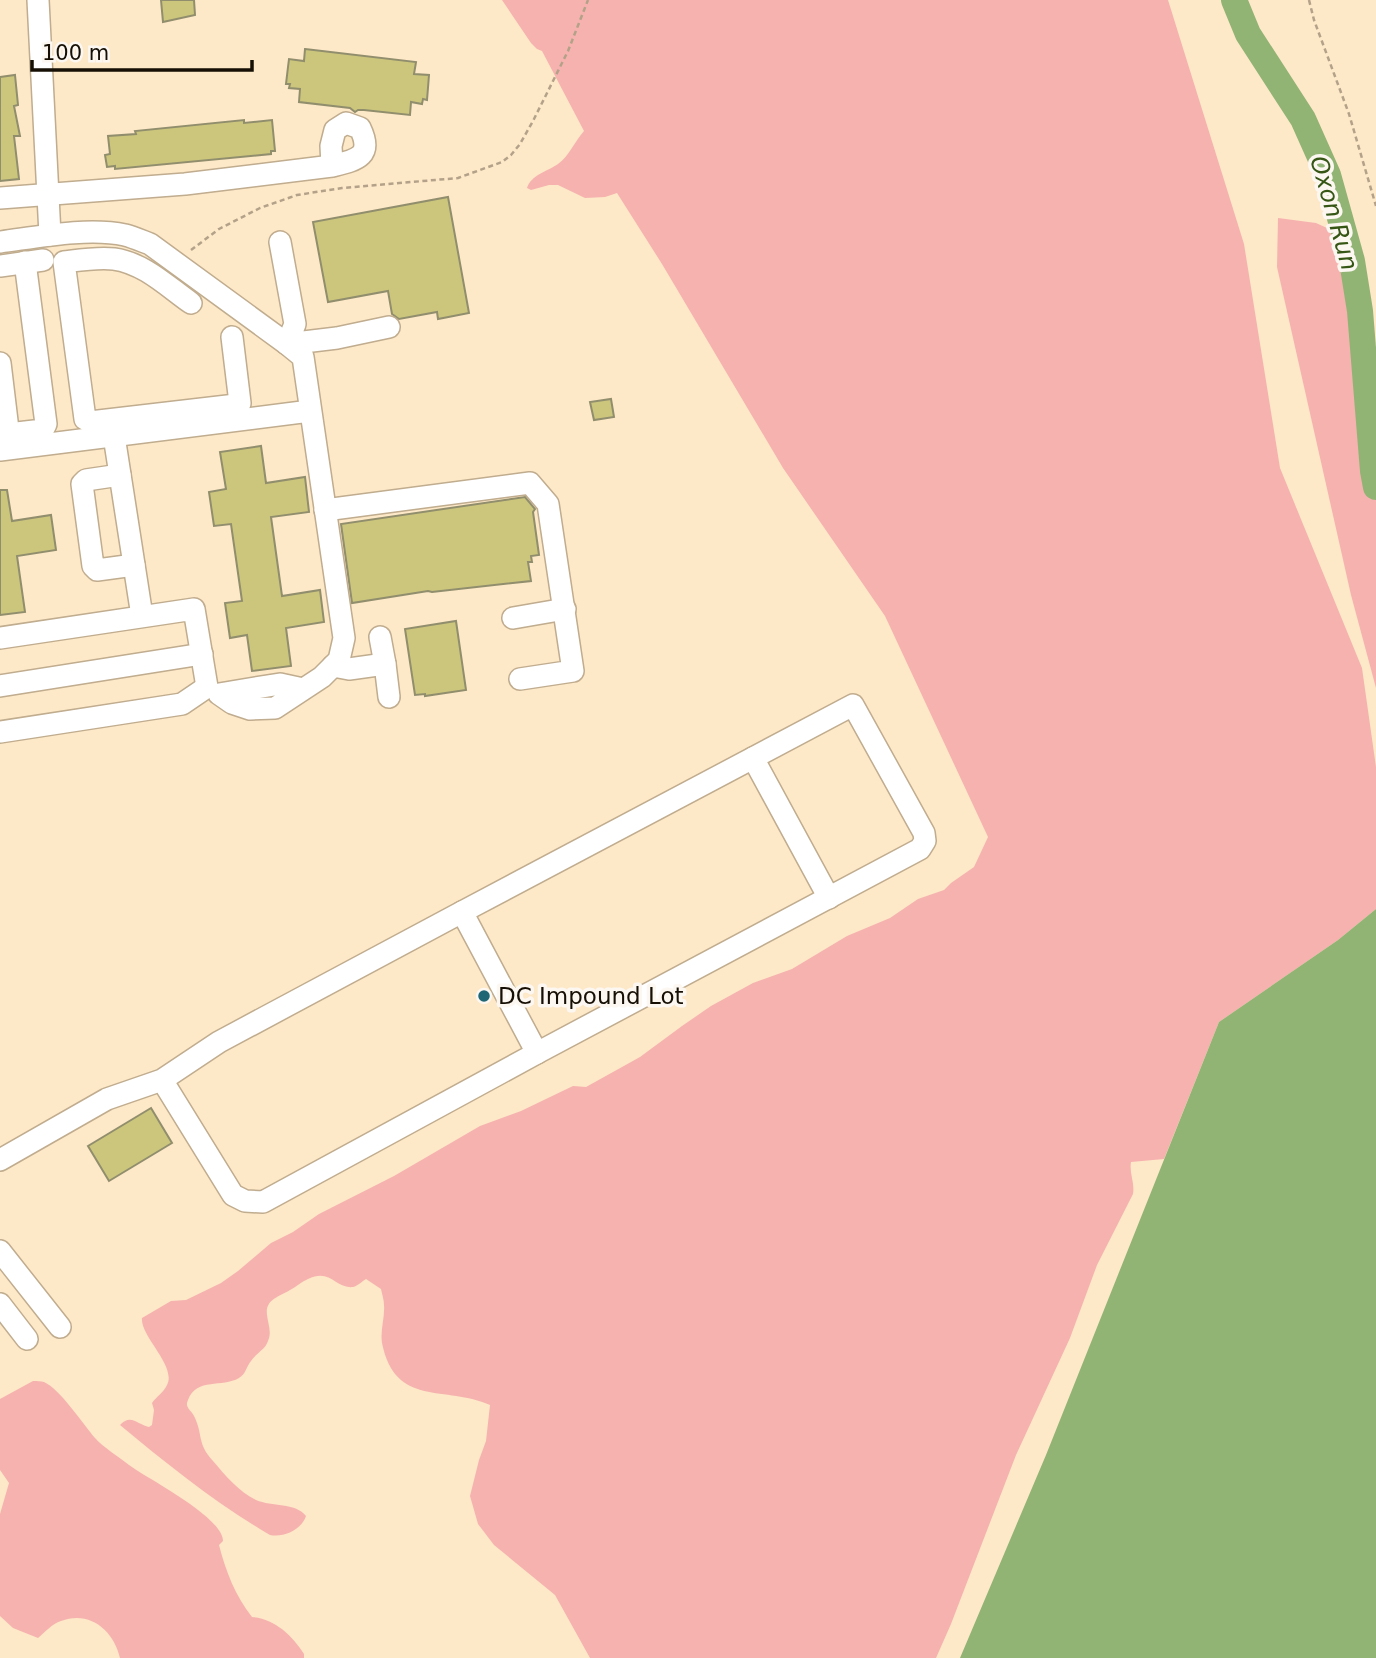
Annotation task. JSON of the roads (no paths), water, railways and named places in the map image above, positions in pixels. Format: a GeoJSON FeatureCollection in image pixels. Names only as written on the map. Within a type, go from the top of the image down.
{"type":"FeatureCollection","features":[{"type":"Feature","properties":{"kind":"street"},"geometry":{"type":"LineString","coordinates":[[38,0],[50,235]]}},
{"type":"Feature","properties":{"kind":"street"},"geometry":{"type":"LineString","coordinates":[[0,198],[185,184],[332,166]]}},
{"type":"Feature","properties":{"kind":"street"},"geometry":{"type":"LineString","coordinates":[[0,242],[97,232],[126,235],[150,244],[303,357],[344,638],[339,660],[322,677],[303,689],[280,684],[213,691],[182,704],[0,732]]}},
{"type":"Feature","properties":{"kind":"street"},"geometry":{"type":"LineString","coordinates":[[280,242],[295,324],[288,344]]}},
{"type":"Feature","properties":{"kind":"street"},"geometry":{"type":"LineString","coordinates":[[191,303],[142,268],[117,259],[64,262],[85,419],[122,429],[236,405],[240,402],[232,337]]}},
{"type":"Feature","properties":{"kind":"street"},"geometry":{"type":"LineString","coordinates":[[0,266],[34,261],[46,424],[43,429],[6,444]]}},
{"type":"Feature","properties":{"kind":"street"},"geometry":{"type":"LineString","coordinates":[[288,344],[337,338],[389,327]]}},
{"type":"Feature","properties":{"kind":"street"},"geometry":{"type":"LineString","coordinates":[[0,363],[6,444]]}},
{"type":"Feature","properties":{"kind":"street"},"geometry":{"type":"LineString","coordinates":[[6,444],[122,429],[310,411]]}},
{"type":"Feature","properties":{"kind":"street"},"geometry":{"type":"LineString","coordinates":[[122,429],[120,475],[142,616]]}},
{"type":"Feature","properties":{"kind":"street"},"geometry":{"type":"LineString","coordinates":[[120,475],[86,480],[82,484],[93,566],[97,570],[134,565]]}},
{"type":"Feature","properties":{"kind":"street"},"geometry":{"type":"LineString","coordinates":[[325,510],[530,483],[548,504],[573,671],[520,679]]}},
{"type":"Feature","properties":{"kind":"street"},"geometry":{"type":"LineString","coordinates":[[0,638],[194,609],[202,654],[213,691]]}},
{"type":"Feature","properties":{"kind":"street"},"geometry":{"type":"LineString","coordinates":[[513,618],[565,610]]}},
{"type":"Feature","properties":{"kind":"street"},"geometry":{"type":"LineString","coordinates":[[380,637],[389,697]]}},
{"type":"Feature","properties":{"kind":"street"},"geometry":{"type":"LineString","coordinates":[[0,687],[202,654]]}},
{"type":"Feature","properties":{"kind":"street"},"geometry":{"type":"LineString","coordinates":[[333,666],[349,670],[385,664]]}},
{"type":"Feature","properties":{"kind":"street"},"geometry":{"type":"LineString","coordinates":[[0,1160],[107,1099],[162,1080],[219,1042],[853,705],[924,833],[925,841],[920,849],[263,1202],[245,1201],[233,1195],[162,1080]]}},
{"type":"Feature","properties":{"kind":"street"},"geometry":{"type":"LineString","coordinates":[[753,758],[829,898]]}},
{"type":"Feature","properties":{"kind":"street"},"geometry":{"type":"LineString","coordinates":[[462,912],[537,1053]]}},
{"type":"Feature","properties":{"kind":"street"},"geometry":{"type":"LineString","coordinates":[[0,1251],[60,1327]]}},
{"type":"Feature","properties":{"kind":"street"},"geometry":{"type":"LineString","coordinates":[[0,1304],[27,1339]]}},
{"type":"Feature","properties":{"kind":"waterway","name":"Oxon Run"},"geometry":{"type":"LineString","coordinates":[[1234,0],[1248,34],[1303,119],[1328,175],[1352,261],[1360,311],[1376,487]]}},
{"type":"Feature","properties":{"kind":"place","name":"DC Impound Lot"},"geometry":{"type":"Point","coordinates":[484,996]}}]}
